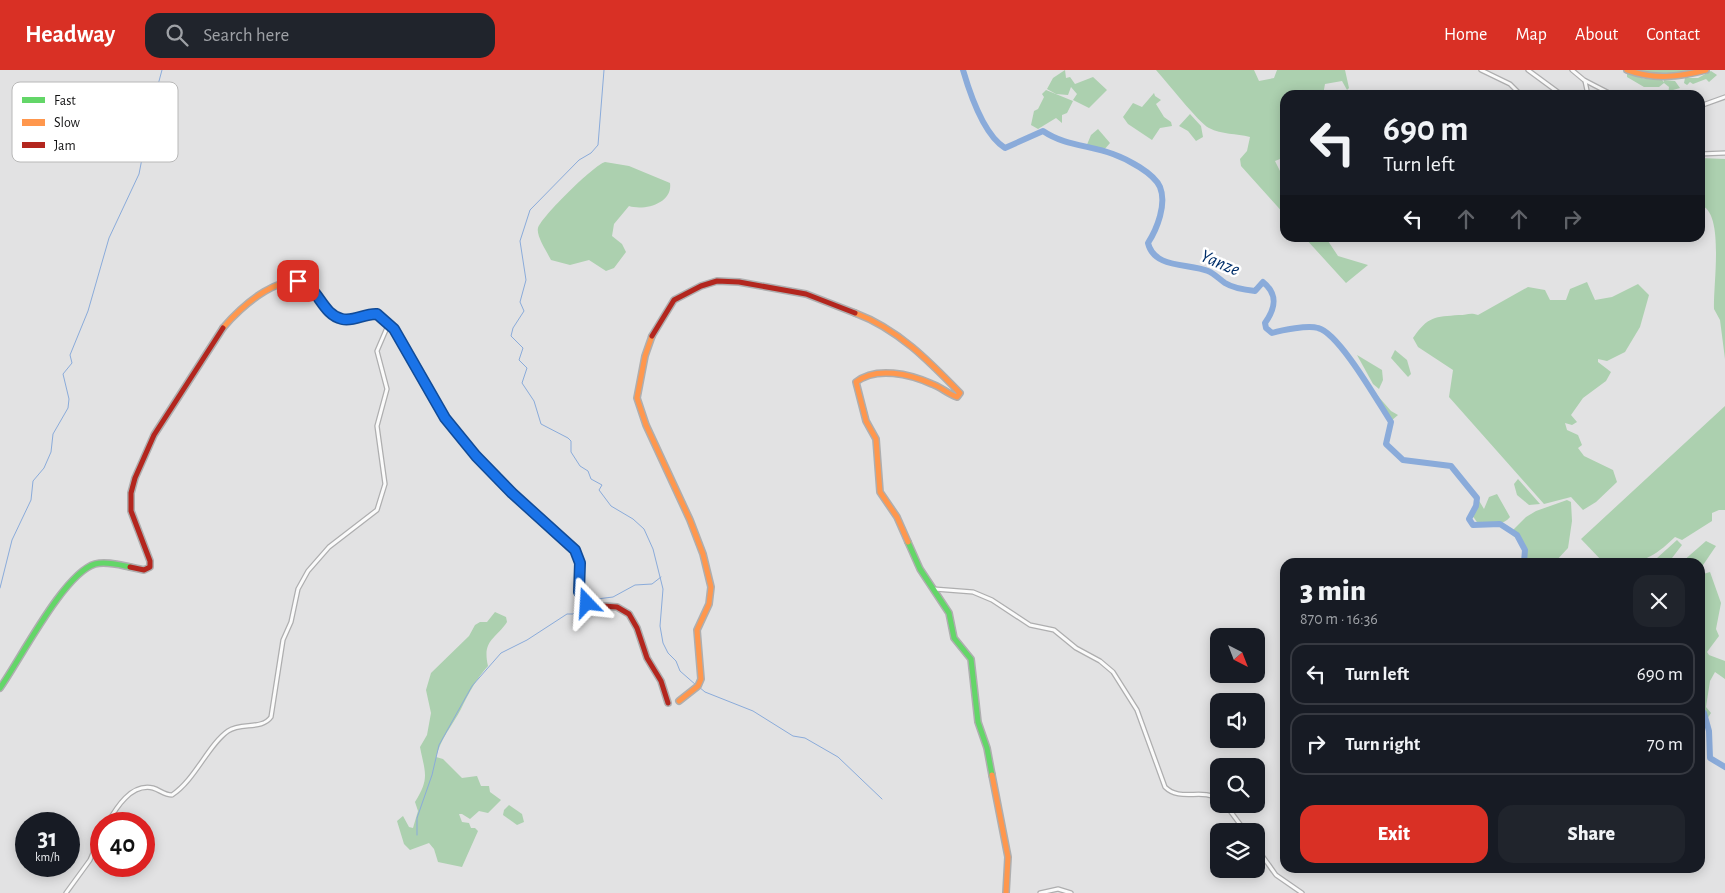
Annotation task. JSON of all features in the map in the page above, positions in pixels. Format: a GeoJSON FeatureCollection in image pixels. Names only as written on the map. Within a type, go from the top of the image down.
{"type":"FeatureCollection","features":[{"type":"Feature","properties":{"kind":"main road"},"geometry":{"type":"LineString","coordinates":[[1627,70],[1640,75],[1672,78],[1706,70]]}},
{"type":"Feature","properties":{"kind":"main road"},"geometry":{"type":"LineString","coordinates":[[0,688],[27,644],[68,587],[84,571],[91,566],[100,564],[144,570],[150,567],[150,561],[131,512],[133,485],[146,452],[161,423],[230,318],[247,304],[284,283],[298,281],[312,289],[330,312],[340,318],[353,319],[374,314],[380,315],[389,324],[413,358],[451,426],[494,475],[575,550],[580,563],[580,596],[589,605],[617,607],[629,614],[637,628],[647,658],[661,681],[668,704]]}},
{"type":"Feature","properties":{"kind":"main road"},"geometry":{"type":"LineString","coordinates":[[679,701],[698,686],[701,679],[697,630],[709,604],[710,587],[703,554],[690,520],[646,424],[637,398],[645,356],[655,329],[674,300],[701,286],[717,282],[739,282],[806,294],[879,322],[924,356],[958,390],[960,395],[957,397],[932,384],[886,372],[870,373],[856,382],[866,420],[876,439],[879,456],[880,492],[897,517],[920,569],[949,613],[954,638],[971,659],[978,722],[988,748],[1007,847],[1006,893]]}},
{"type":"Feature","properties":{"kind":"street"},"geometry":{"type":"LineString","coordinates":[[1481,70],[1510,84],[1516,90]]}},
{"type":"Feature","properties":{"kind":"street"},"geometry":{"type":"LineString","coordinates":[[1528,70],[1555,90]]}},
{"type":"Feature","properties":{"kind":"street"},"geometry":{"type":"LineString","coordinates":[[1572,70],[1584,80],[1603,90]]}},
{"type":"Feature","properties":{"kind":"street"},"geometry":{"type":"LineString","coordinates":[[1584,80],[1587,90]]}},
{"type":"Feature","properties":{"kind":"street"},"geometry":{"type":"LineString","coordinates":[[1705,104],[1725,97]]}},
{"type":"Feature","properties":{"kind":"street"},"geometry":{"type":"LineString","coordinates":[[1705,154],[1725,153]]}},
{"type":"Feature","properties":{"kind":"street"},"geometry":{"type":"LineString","coordinates":[[114,812],[119,804],[132,793],[150,788],[172,795],[199,767],[227,732],[242,724],[260,724],[271,717],[283,640],[291,622],[298,589],[322,554],[378,510],[381,503],[384,477],[378,426],[387,389],[377,351],[389,324]]}},
{"type":"Feature","properties":{"kind":"street"},"geometry":{"type":"LineString","coordinates":[[934,589],[973,592],[992,600],[1030,625],[1054,630],[1076,648],[1100,661],[1112,672],[1137,710],[1165,787],[1176,794],[1201,794],[1210,796]]}},
{"type":"Feature","properties":{"kind":"street"},"geometry":{"type":"LineString","coordinates":[[66,893],[90,860]]}},
{"type":"Feature","properties":{"kind":"street"},"geometry":{"type":"LineString","coordinates":[[1265,860],[1276,875],[1302,893]]}},
{"type":"Feature","properties":{"kind":"street"},"geometry":{"type":"LineString","coordinates":[[1040,893],[1058,889],[1071,893]]}},
{"type":"Feature","properties":{"kind":"green space"},"geometry":{"type":"Polygon","coordinates":[[[1065,70],[1066,78],[1070,77],[1075,84],[1093,77],[1107,90],[1089,108],[1073,100],[1077,94],[1071,87],[1068,95],[1056,94],[1047,89],[1053,78],[1065,70]]]}},
{"type":"Feature","properties":{"kind":"green space"},"geometry":{"type":"Polygon","coordinates":[[[1156,70],[1254,70],[1259,81],[1274,78],[1277,70],[1345,70],[1349,88],[1347,90],[1342,81],[1325,84],[1324,90],[1280,90],[1280,159],[1275,161],[1280,171],[1280,209],[1241,166],[1240,159],[1247,151],[1250,137],[1219,132],[1209,128],[1190,110],[1156,70]]]}},
{"type":"Feature","properties":{"kind":"green space"},"geometry":{"type":"Polygon","coordinates":[[[1630,70],[1690,70],[1660,75],[1637,73],[1630,70]]]}},
{"type":"Feature","properties":{"kind":"green space"},"geometry":{"type":"Polygon","coordinates":[[[1711,71],[1717,75],[1709,82],[1706,79],[1693,84],[1690,82],[1687,85],[1684,83],[1685,78],[1698,78],[1711,71]]]}},
{"type":"Feature","properties":{"kind":"green space"},"geometry":{"type":"Polygon","coordinates":[[[1627,73],[1645,79],[1661,79],[1664,82],[1664,80],[1675,81],[1680,88],[1669,90],[1669,87],[1664,83],[1659,87],[1644,87],[1627,77],[1627,73]]]}},
{"type":"Feature","properties":{"kind":"green space"},"geometry":{"type":"Polygon","coordinates":[[[1046,90],[1073,101],[1067,113],[1062,115],[1062,123],[1056,118],[1038,129],[1031,125],[1034,111],[1038,109],[1044,97],[1042,94],[1046,90]]]}},
{"type":"Feature","properties":{"kind":"green space"},"geometry":{"type":"Polygon","coordinates":[[[1154,93],[1161,100],[1156,104],[1164,117],[1171,122],[1172,126],[1160,128],[1152,140],[1128,124],[1123,117],[1133,103],[1142,107],[1154,93]]]}},
{"type":"Feature","properties":{"kind":"green space"},"geometry":{"type":"Polygon","coordinates":[[[1190,114],[1201,126],[1203,137],[1196,141],[1188,131],[1179,126],[1190,114]]]}},
{"type":"Feature","properties":{"kind":"green space"},"geometry":{"type":"Polygon","coordinates":[[[1098,129],[1110,143],[1104,150],[1086,147],[1091,135],[1098,129]]]}},
{"type":"Feature","properties":{"kind":"green space"},"geometry":{"type":"Polygon","coordinates":[[[1705,158],[1725,159],[1725,359],[1720,320],[1714,309],[1716,250],[1713,220],[1705,208],[1705,158]]]}},
{"type":"Feature","properties":{"kind":"green space"},"geometry":{"type":"Polygon","coordinates":[[[605,162],[629,166],[670,183],[670,190],[667,196],[657,204],[643,207],[629,206],[614,224],[612,236],[622,244],[626,252],[614,268],[606,271],[589,260],[570,265],[551,260],[540,240],[538,228],[569,192],[590,172],[605,162]]]}},
{"type":"Feature","properties":{"kind":"green space"},"geometry":{"type":"Polygon","coordinates":[[[1309,242],[1329,242],[1338,256],[1368,265],[1346,283],[1309,242]]]}},
{"type":"Feature","properties":{"kind":"green space"},"geometry":{"type":"Polygon","coordinates":[[[1587,282],[1595,300],[1612,297],[1638,284],[1649,295],[1640,327],[1625,352],[1607,361],[1598,359],[1598,362],[1611,372],[1606,381],[1583,398],[1571,415],[1577,422],[1572,425],[1565,423],[1567,430],[1578,435],[1582,445],[1578,448],[1584,456],[1613,470],[1617,482],[1596,502],[1583,510],[1571,497],[1544,504],[1449,397],[1453,370],[1418,347],[1413,338],[1423,325],[1433,319],[1444,316],[1478,315],[1528,287],[1545,290],[1550,300],[1566,300],[1570,289],[1587,282]]]}},
{"type":"Feature","properties":{"kind":"green space"},"geometry":{"type":"Polygon","coordinates":[[[1395,350],[1407,360],[1411,374],[1408,377],[1391,358],[1395,350]]]}},
{"type":"Feature","properties":{"kind":"green space"},"geometry":{"type":"Polygon","coordinates":[[[1357,355],[1382,370],[1383,380],[1379,389],[1373,384],[1357,355]]]}},
{"type":"Feature","properties":{"kind":"green space"},"geometry":{"type":"Polygon","coordinates":[[[1377,395],[1391,411],[1398,415],[1391,421],[1375,397],[1377,395]]]}},
{"type":"Feature","properties":{"kind":"green space"},"geometry":{"type":"Polygon","coordinates":[[[1725,406],[1725,510],[1712,513],[1712,521],[1682,540],[1675,537],[1666,546],[1647,558],[1599,558],[1581,539],[1725,406]]]}},
{"type":"Feature","properties":{"kind":"green space"},"geometry":{"type":"Polygon","coordinates":[[[1518,479],[1540,504],[1529,505],[1517,495],[1514,484],[1518,479]]]}},
{"type":"Feature","properties":{"kind":"green space"},"geometry":{"type":"Polygon","coordinates":[[[1497,494],[1510,517],[1500,523],[1479,525],[1472,515],[1477,506],[1478,499],[1484,509],[1489,497],[1497,494]]]}},
{"type":"Feature","properties":{"kind":"green space"},"geometry":{"type":"Polygon","coordinates":[[[1567,500],[1571,502],[1572,521],[1568,548],[1559,558],[1524,558],[1519,541],[1510,533],[1526,517],[1536,511],[1567,500]]]}},
{"type":"Feature","properties":{"kind":"green space"},"geometry":{"type":"Polygon","coordinates":[[[1677,540],[1682,545],[1672,558],[1657,558],[1677,540]]]}},
{"type":"Feature","properties":{"kind":"green space"},"geometry":{"type":"Polygon","coordinates":[[[1706,541],[1716,546],[1705,562],[1705,558],[1687,558],[1706,541]]]}},
{"type":"Feature","properties":{"kind":"green space"},"geometry":{"type":"Polygon","coordinates":[[[1710,572],[1721,603],[1716,629],[1719,636],[1707,652],[1709,655],[1725,661],[1725,679],[1715,672],[1710,681],[1706,707],[1711,713],[1707,719],[1705,716],[1705,574],[1710,572]]]}},
{"type":"Feature","properties":{"kind":"green space"},"geometry":{"type":"Polygon","coordinates":[[[495,612],[506,617],[507,622],[488,645],[488,666],[470,692],[444,738],[436,757],[443,759],[462,778],[477,776],[481,786],[489,786],[490,792],[501,800],[488,813],[479,811],[470,819],[459,814],[462,822],[469,823],[471,828],[475,828],[478,831],[462,867],[438,862],[434,849],[429,843],[410,850],[404,844],[397,821],[403,816],[409,827],[413,828],[418,811],[415,802],[423,787],[425,775],[420,747],[427,735],[431,713],[426,690],[431,673],[469,636],[475,625],[480,622],[487,622],[495,612]]]}},
{"type":"Feature","properties":{"kind":"green space"},"geometry":{"type":"Polygon","coordinates":[[[509,805],[522,814],[524,822],[517,825],[503,815],[504,810],[509,805]]]}},
{"type":"Feature","properties":{"kind":"waterway"},"geometry":{"type":"LineString","coordinates":[[159,82],[162,70]]}},
{"type":"Feature","properties":{"kind":"waterway"},"geometry":{"type":"LineString","coordinates":[[604,70],[598,145],[591,153],[579,160],[530,210],[520,241],[526,280],[520,302],[524,311],[513,328],[511,336],[523,348],[519,360],[527,368],[522,383],[534,401],[541,424],[571,441],[571,452],[580,466],[588,471],[591,479],[602,485],[599,490],[611,506],[633,519],[644,529],[653,549],[663,589],[660,626],[663,643],[668,653],[676,661],[680,671],[696,685]]}},
{"type":"Feature","properties":{"kind":"waterway","name":"Yanze"},"geometry":{"type":"LineString","coordinates":[[963,70],[984,124],[997,142],[1005,148],[1043,131],[1060,140],[1119,156],[1140,167],[1152,177],[1160,187],[1162,194],[1162,208],[1158,224],[1148,243],[1157,257],[1173,264],[1208,271],[1225,283],[1243,289],[1255,291],[1263,282],[1271,292],[1274,302],[1271,313],[1265,323],[1266,328],[1272,333],[1308,327],[1318,328],[1327,333],[1358,369],[1391,422],[1386,444],[1403,460],[1451,466],[1477,498],[1476,506],[1469,519],[1473,525],[1500,524],[1517,535],[1525,550],[1524,558]]}},
{"type":"Feature","properties":{"kind":"waterway"},"geometry":{"type":"LineString","coordinates":[[0,588],[12,540],[31,500],[33,481],[44,468],[51,452],[53,434],[68,408],[69,399],[63,374],[72,363],[70,355],[88,311],[109,238],[139,174],[141,162]]}},
{"type":"Feature","properties":{"kind":"waterway"},"geometry":{"type":"LineString","coordinates":[[589,600],[613,597],[635,585],[652,584],[661,577]]}},
{"type":"Feature","properties":{"kind":"waterway"},"geometry":{"type":"LineString","coordinates":[[417,835],[417,818],[432,775],[439,745],[472,686],[501,653],[527,640],[567,614],[573,614],[584,603]]}},
{"type":"Feature","properties":{"kind":"waterway"},"geometry":{"type":"LineString","coordinates":[[699,687],[705,692],[753,711],[793,736],[805,738],[838,757],[882,799]]}},
{"type":"Feature","properties":{"kind":"waterway","name":"Yanze"},"geometry":{"type":"LineString","coordinates":[[1705,717],[1709,731],[1710,758],[1725,767]]}},
{"type":"Feature","properties":{"kind":"traffic: fast"},"geometry":{"type":"LineString","coordinates":[[908,542],[920,569],[949,613],[954,638],[971,659],[978,722],[987,748],[992,775]]}},
{"type":"Feature","properties":{"kind":"traffic: fast"},"geometry":{"type":"LineString","coordinates":[[0,688],[43,619],[70,583],[83,571],[95,564],[104,563],[130,567]]}},
{"type":"Feature","properties":{"kind":"traffic: slow"},"geometry":{"type":"LineString","coordinates":[[1627,70],[1657,76],[1686,74],[1706,70]]}},
{"type":"Feature","properties":{"kind":"traffic: slow"},"geometry":{"type":"LineString","coordinates":[[223,328],[240,310],[265,291],[291,282],[303,283],[313,290],[329,311],[338,317],[351,319],[377,314],[394,329],[403,345]]}},
{"type":"Feature","properties":{"kind":"traffic: slow"},"geometry":{"type":"LineString","coordinates":[[855,313],[871,320],[899,337],[937,369],[960,393],[957,397],[923,380],[893,373],[873,374],[856,382],[866,421],[876,439],[880,492],[897,517],[908,542]]}},
{"type":"Feature","properties":{"kind":"traffic: slow"},"geometry":{"type":"LineString","coordinates":[[652,336],[645,356],[637,398],[646,425],[690,520],[703,554],[711,587],[709,604],[697,630],[701,679],[698,686],[679,701]]}},
{"type":"Feature","properties":{"kind":"traffic: slow"},"geometry":{"type":"LineString","coordinates":[[992,775],[1008,857],[1006,893]]}},
{"type":"Feature","properties":{"kind":"traffic: jam"},"geometry":{"type":"LineString","coordinates":[[652,336],[674,300],[701,286],[717,281],[739,282],[806,294],[855,313]]}},
{"type":"Feature","properties":{"kind":"traffic: jam"},"geometry":{"type":"LineString","coordinates":[[130,567],[144,570],[150,567],[150,561],[131,511],[131,493],[135,478],[154,435],[223,328]]}},
{"type":"Feature","properties":{"kind":"traffic: jam"},"geometry":{"type":"LineString","coordinates":[[403,345],[434,401],[475,454],[540,519],[575,550],[580,563],[580,596],[589,605],[617,607],[629,614],[637,628],[647,658],[661,681],[668,703]]}},
{"type":"Feature","properties":{"kind":"route"},"geometry":{"type":"LineString","coordinates":[[298,281],[312,289],[330,312],[340,318],[353,319],[377,314],[382,316],[394,329],[413,358],[451,426],[500,481],[575,550],[580,563],[579,592],[580,596],[587,603]]}}]}
